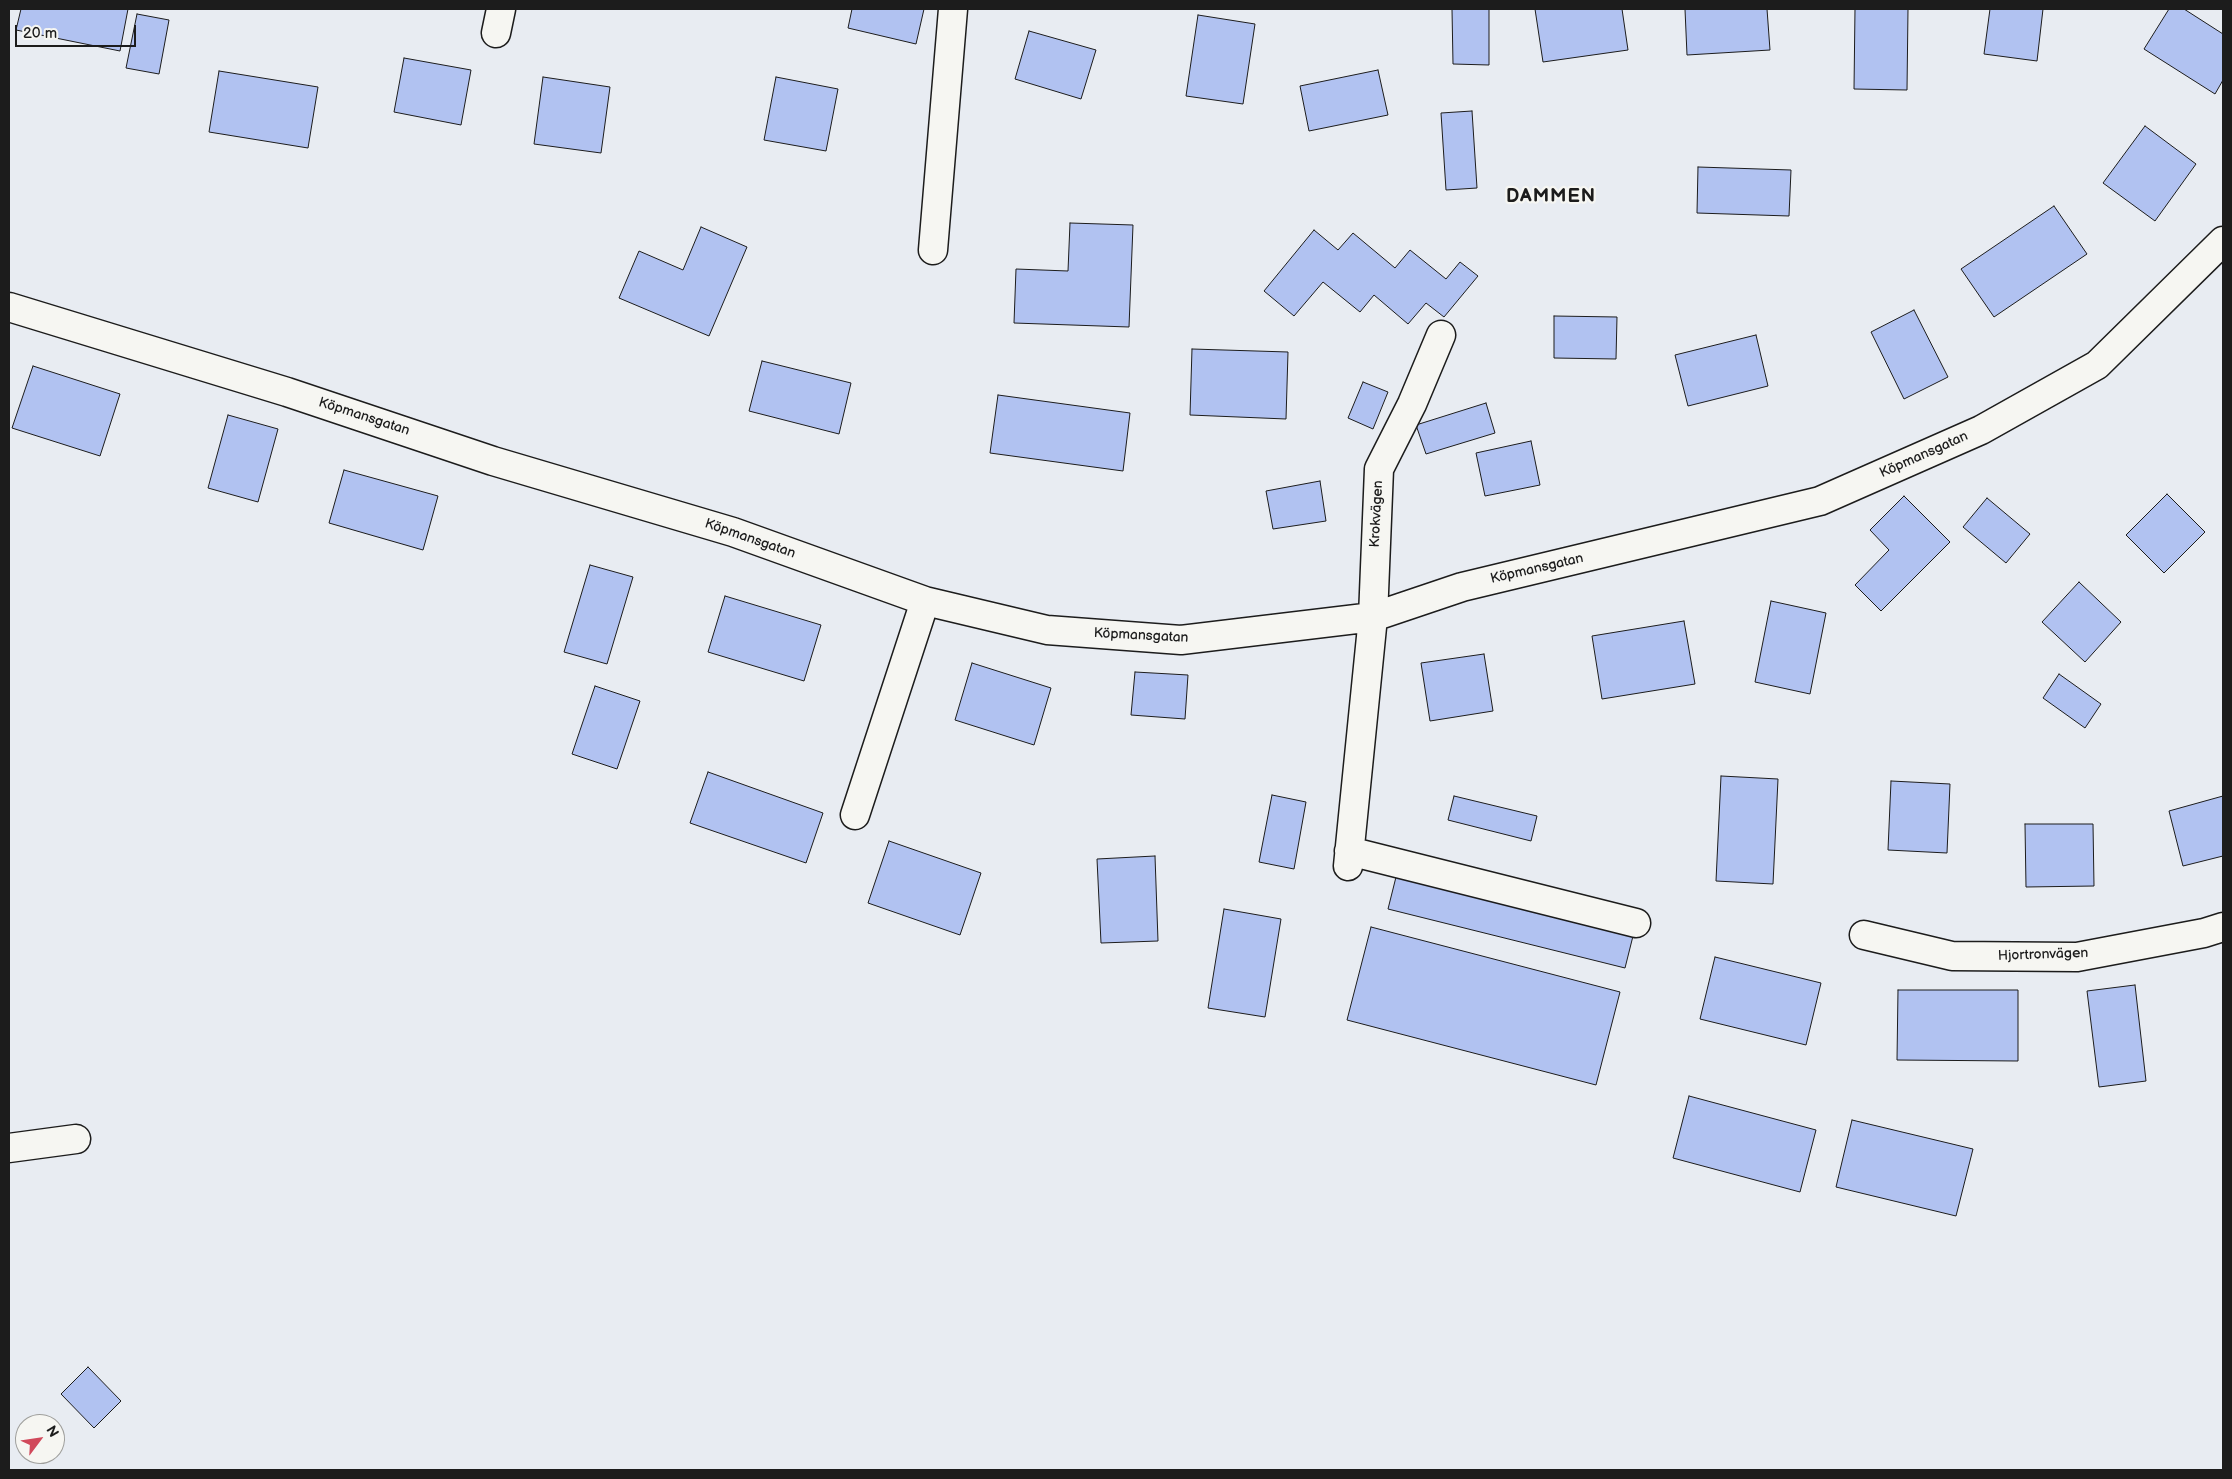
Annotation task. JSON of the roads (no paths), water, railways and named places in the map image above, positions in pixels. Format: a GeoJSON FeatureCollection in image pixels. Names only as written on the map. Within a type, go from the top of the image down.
{"type":"FeatureCollection","features":[{"type":"Feature","properties":{"kind":"street"},"geometry":{"type":"LineString","coordinates":[[933,250],[953,9]]}},
{"type":"Feature","properties":{"kind":"street","name":"Köpmansgatan"},"geometry":{"type":"LineString","coordinates":[[9,307],[287,392],[493,460],[733,532],[925,601],[1047,630],[1181,640],[1373,617],[1462,587],[1820,502],[1981,430],[2097,365],[2223,242]]}},
{"type":"Feature","properties":{"kind":"street","name":"Krokvägen"},"geometry":{"type":"LineString","coordinates":[[1441,335],[1412,404],[1379,469],[1373,617],[1349,858],[1636,923]]}},
{"type":"Feature","properties":{"kind":"street"},"geometry":{"type":"LineString","coordinates":[[855,815],[925,601]]}},
{"type":"Feature","properties":{"kind":"street","name":"Hjortronvägen"},"geometry":{"type":"LineString","coordinates":[[1864,935],[1952,956],[2077,957],[2204,933],[2223,927]]}},
{"type":"Feature","properties":{"kind":"street"},"geometry":{"type":"LineString","coordinates":[[9,1148],[76,1139]]}},
{"type":"Feature","properties":{"kind":"district","name":"DAMMEN"},"geometry":{"type":"Point","coordinates":[1551,197]}}]}
